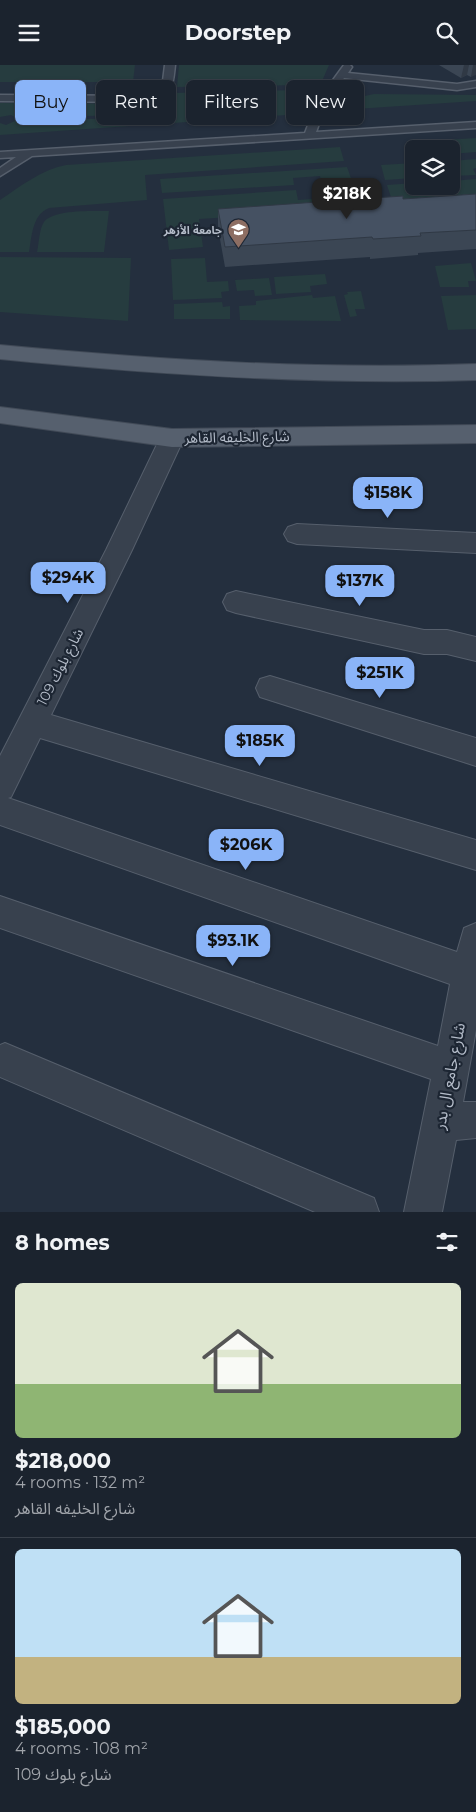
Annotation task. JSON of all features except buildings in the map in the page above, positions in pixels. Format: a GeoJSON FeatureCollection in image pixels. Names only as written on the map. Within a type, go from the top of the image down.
{"type":"FeatureCollection","features":[{"type":"Feature","properties":{"kind":"main road"},"geometry":{"type":"LineString","coordinates":[[0,352],[99,362],[235,371],[366,375],[476,372]]}},
{"type":"Feature","properties":{"kind":"main road","name":"شارع الخليفه القاهر"},"geometry":{"type":"LineString","coordinates":[[0,415],[172,438],[475,436]]}},
{"type":"Feature","properties":{"kind":"street","name":"شارع بلوك 109"},"geometry":{"type":"LineString","coordinates":[[0,787],[119,550],[172,438]]}},
{"type":"Feature","properties":{"kind":"street"},"geometry":{"type":"LineString","coordinates":[[297,534],[476,543]]}},
{"type":"Feature","properties":{"kind":"street"},"geometry":{"type":"LineString","coordinates":[[236,601],[424,643],[447,643],[476,649]]}},
{"type":"Feature","properties":{"kind":"street"},"geometry":{"type":"LineString","coordinates":[[270,688],[476,752]]}},
{"type":"Feature","properties":{"kind":"street"},"geometry":{"type":"LineString","coordinates":[[32,723],[476,855]]}},
{"type":"Feature","properties":{"kind":"street"},"geometry":{"type":"LineString","coordinates":[[0,810],[473,975]]}},
{"type":"Feature","properties":{"kind":"street"},"geometry":{"type":"LineString","coordinates":[[0,912],[450,1068]]}},
{"type":"Feature","properties":{"kind":"street","name":"شارع جامع ال بدر"},"geometry":{"type":"LineString","coordinates":[[423,1212],[450,1068],[473,975],[476,940]]}},
{"type":"Feature","properties":{"kind":"street"},"geometry":{"type":"LineString","coordinates":[[5,1061],[360,1212]]}},
{"type":"Feature","properties":{"kind":"street"},"geometry":{"type":"LineString","coordinates":[[440,1122],[476,1120]]}},
{"type":"Feature","properties":{"kind":"lane"},"geometry":{"type":"LineString","coordinates":[[0,99],[153,99],[165,94],[168,90],[170,65]]}},
{"type":"Feature","properties":{"kind":"lane"},"geometry":{"type":"LineString","coordinates":[[309,136],[322,102],[348,65]]}},
{"type":"Feature","properties":{"kind":"lane"},"geometry":{"type":"LineString","coordinates":[[341,75],[458,87],[476,84]]}},
{"type":"Feature","properties":{"kind":"lane"},"geometry":{"type":"LineString","coordinates":[[0,155],[476,125]]}},
{"type":"Feature","properties":{"kind":"lane"},"geometry":{"type":"LineString","coordinates":[[0,173],[28,154]]}},
{"type":"Feature","properties":{"kind":"green space"},"geometry":{"type":"Polygon","coordinates":[[[0,65],[135,65],[133,80],[96,80],[96,82],[86,82],[86,80],[15,80],[15,82],[0,82],[0,65]]]}},
{"type":"Feature","properties":{"kind":"green space"},"geometry":{"type":"Polygon","coordinates":[[[179,65],[329,65],[323,80],[286,80],[286,85],[276,85],[276,80],[186,80],[186,87],[177,87],[179,65]]]}},
{"type":"Feature","properties":{"kind":"green space"},"geometry":{"type":"Polygon","coordinates":[[[286,90],[286,115],[276,116],[276,91],[286,90]]]}},
{"type":"Feature","properties":{"kind":"green space"},"geometry":{"type":"Polygon","coordinates":[[[176,93],[186,93],[186,122],[176,123],[176,93]]]}},
{"type":"Feature","properties":{"kind":"green space"},"geometry":{"type":"Polygon","coordinates":[[[374,94],[476,95],[476,101],[364,108],[364,96],[374,94]]]}},
{"type":"Feature","properties":{"kind":"green space"},"geometry":{"type":"Polygon","coordinates":[[[0,103],[15,103],[15,117],[11,115],[0,117],[0,103]]]}},
{"type":"Feature","properties":{"kind":"green space"},"geometry":{"type":"Polygon","coordinates":[[[86,104],[96,104],[96,116],[86,116],[86,104]]]}},
{"type":"Feature","properties":{"kind":"green space"},"geometry":{"type":"Polygon","coordinates":[[[86,119],[96,119],[96,125],[143,125],[0,135],[0,123],[6,125],[15,121],[15,125],[86,125],[86,119]]]}},
{"type":"Feature","properties":{"kind":"green space"},"geometry":{"type":"Polygon","coordinates":[[[476,138],[476,152],[460,153],[460,140],[446,140],[476,138]]]}},
{"type":"Feature","properties":{"kind":"green space"},"geometry":{"type":"Polygon","coordinates":[[[340,147],[344,161],[145,175],[147,200],[49,208],[43,211],[36,221],[29,252],[0,252],[0,200],[32,179],[57,167],[340,147]]]}},
{"type":"Feature","properties":{"kind":"green space"},"geometry":{"type":"Polygon","coordinates":[[[476,159],[476,168],[473,169],[476,175],[460,176],[460,160],[476,159]]]}},
{"type":"Feature","properties":{"kind":"green space"},"geometry":{"type":"Polygon","coordinates":[[[405,164],[405,179],[385,180],[381,165],[405,164]]]}},
{"type":"Feature","properties":{"kind":"green space"},"geometry":{"type":"Polygon","coordinates":[[[347,167],[352,181],[322,183],[320,176],[293,178],[294,185],[162,193],[160,179],[347,167]]]}},
{"type":"Feature","properties":{"kind":"green space"},"geometry":{"type":"Polygon","coordinates":[[[476,179],[476,201],[394,206],[387,185],[405,184],[405,195],[460,195],[460,180],[476,179]]]}},
{"type":"Feature","properties":{"kind":"green space"},"geometry":{"type":"Polygon","coordinates":[[[354,187],[361,209],[199,219],[203,247],[169,250],[163,199],[296,190],[298,200],[326,198],[324,189],[354,187]]]}},
{"type":"Feature","properties":{"kind":"green space"},"geometry":{"type":"Polygon","coordinates":[[[109,211],[104,252],[37,252],[41,229],[44,222],[49,218],[65,213],[109,211]]]}},
{"type":"Feature","properties":{"kind":"green space"},"geometry":{"type":"Polygon","coordinates":[[[0,257],[131,258],[128,321],[0,312],[0,257]]]}},
{"type":"Feature","properties":{"kind":"green space"},"geometry":{"type":"Polygon","coordinates":[[[205,258],[207,282],[228,281],[229,291],[221,292],[222,298],[173,300],[171,259],[205,258]]]}},
{"type":"Feature","properties":{"kind":"green space"},"geometry":{"type":"Polygon","coordinates":[[[471,263],[476,281],[468,281],[469,287],[440,287],[435,266],[471,263]]]}},
{"type":"Feature","properties":{"kind":"green space"},"geometry":{"type":"Polygon","coordinates":[[[325,274],[327,284],[310,286],[311,292],[276,294],[274,277],[325,274]]]}},
{"type":"Feature","properties":{"kind":"green space"},"geometry":{"type":"Polygon","coordinates":[[[269,278],[272,295],[255,296],[254,290],[237,291],[235,280],[269,278]]]}},
{"type":"Feature","properties":{"kind":"green space"},"geometry":{"type":"Polygon","coordinates":[[[361,291],[365,309],[355,309],[357,316],[350,317],[344,295],[348,294],[347,292],[361,291]]]}},
{"type":"Feature","properties":{"kind":"green space"},"geometry":{"type":"Polygon","coordinates":[[[312,295],[313,298],[335,296],[341,321],[240,320],[239,306],[256,305],[256,301],[312,295]]]}},
{"type":"Feature","properties":{"kind":"green space"},"geometry":{"type":"Polygon","coordinates":[[[476,295],[476,329],[448,330],[441,296],[476,295]]]}},
{"type":"Feature","properties":{"kind":"green space"},"geometry":{"type":"Polygon","coordinates":[[[222,302],[223,307],[230,306],[230,319],[174,319],[174,304],[222,302]]]}},
{"type":"Feature","properties":{"kind":"place","name":"جامعة الأزهر"},"geometry":{"type":"Point","coordinates":[238,249]}}]}
